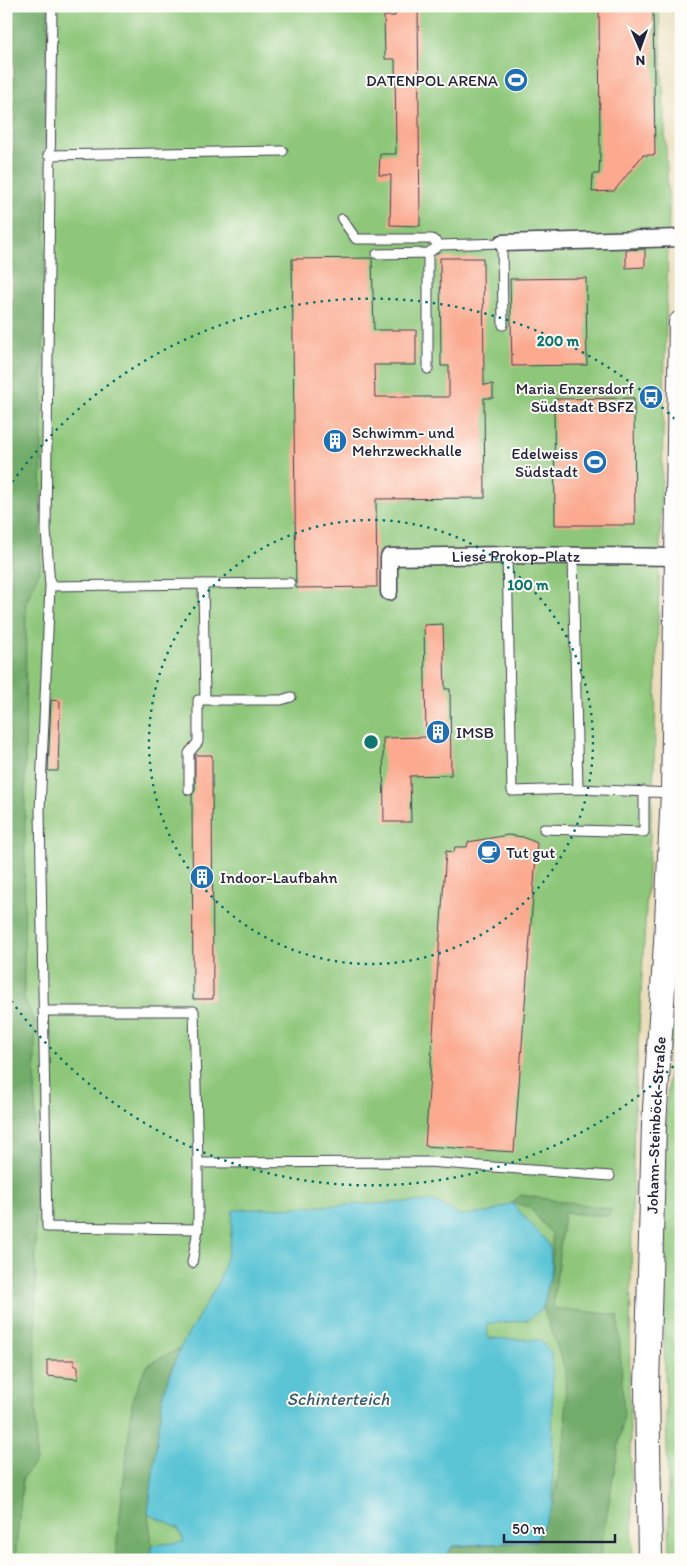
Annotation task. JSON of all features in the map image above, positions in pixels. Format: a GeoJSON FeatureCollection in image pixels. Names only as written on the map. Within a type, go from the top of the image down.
{"type":"FeatureCollection","features":[{"type":"Feature","properties":{"kind":"street"},"geometry":{"type":"LineString","coordinates":[[502,243],[681,238]]}},
{"type":"Feature","properties":{"kind":"street","name":"Johann-Steinböck-Straße"},"geometry":{"type":"LineString","coordinates":[[650,1560],[647,1387],[654,1124],[674,944],[673,793],[679,557],[676,523],[681,323]]}},
{"type":"Feature","properties":{"kind":"street","name":"Liese Prokop-Platz"},"geometry":{"type":"LineString","coordinates":[[389,592],[389,558],[507,555],[679,557]]}},
{"type":"Feature","properties":{"kind":"street","name":"Johann-Steinböck-Straße"},"geometry":{"type":"LineString","coordinates":[[647,1387],[658,1560]]}},
{"type":"Feature","properties":{"kind":"lane"},"geometry":{"type":"LineString","coordinates":[[52,6],[48,155],[46,530],[50,586],[40,810],[47,1227],[198,1229]]}},
{"type":"Feature","properties":{"kind":"lane"},"geometry":{"type":"LineString","coordinates":[[48,155],[283,150]]}},
{"type":"Feature","properties":{"kind":"lane"},"geometry":{"type":"LineString","coordinates":[[342,219],[356,240],[432,239],[440,245]]}},
{"type":"Feature","properties":{"kind":"lane"},"geometry":{"type":"LineString","coordinates":[[377,254],[428,253],[440,245],[502,243],[504,325]]}},
{"type":"Feature","properties":{"kind":"lane"},"geometry":{"type":"LineString","coordinates":[[428,253],[428,369]]}},
{"type":"Feature","properties":{"kind":"lane"},"geometry":{"type":"LineString","coordinates":[[507,555],[512,791],[578,789],[673,793]]}},
{"type":"Feature","properties":{"kind":"lane"},"geometry":{"type":"LineString","coordinates":[[573,556],[578,789]]}},
{"type":"Feature","properties":{"kind":"lane"},"geometry":{"type":"LineString","coordinates":[[50,586],[290,583]]}},
{"type":"Feature","properties":{"kind":"lane"},"geometry":{"type":"LineString","coordinates":[[203,584],[205,700]]}},
{"type":"Feature","properties":{"kind":"lane"},"geometry":{"type":"LineString","coordinates":[[189,790],[189,753],[198,742],[198,700],[281,700],[291,697]]}},
{"type":"Feature","properties":{"kind":"lane"},"geometry":{"type":"LineString","coordinates":[[544,829],[644,832],[644,791]]}},
{"type":"Feature","properties":{"kind":"lane"},"geometry":{"type":"LineString","coordinates":[[43,1011],[194,1011],[198,1229],[192,1263]]}},
{"type":"Feature","properties":{"kind":"lane"},"geometry":{"type":"LineString","coordinates":[[198,1163],[428,1162],[610,1176]]}},
{"type":"Feature","properties":{"kind":"green space"},"geometry":{"type":"Polygon","coordinates":[[[14,6],[659,6],[669,211],[654,768],[634,1115],[629,1395],[633,1560],[6,1560],[6,970],[10,696],[14,6]]]}},
{"type":"Feature","properties":{"kind":"green space"},"geometry":{"type":"Polygon","coordinates":[[[14,6],[48,6],[40,569],[26,603],[24,999],[35,1022],[36,1461],[23,1478],[15,1560],[6,1560],[6,970],[10,696],[14,6]]]}},
{"type":"Feature","properties":{"kind":"green space"},"geometry":{"type":"Polygon","coordinates":[[[681,971],[680,1560],[670,1560],[662,1267],[666,1109],[676,976],[681,971]]]}},
{"type":"Feature","properties":{"kind":"green space"},"geometry":{"type":"Polygon","coordinates":[[[521,1195],[611,1209],[609,1216],[564,1213],[553,1308],[618,1315],[624,1414],[599,1560],[442,1560],[453,1547],[536,1541],[553,1505],[566,1432],[565,1369],[543,1308],[552,1267],[552,1234],[529,1207],[512,1203],[521,1195]]]}},
{"type":"Feature","properties":{"kind":"green space"},"geometry":{"type":"Polygon","coordinates":[[[180,1348],[163,1393],[148,1514],[152,1545],[149,1560],[115,1560],[133,1397],[146,1366],[180,1348]]]}},
{"type":"Feature","properties":{"kind":"water","name":"Schinterteich"},"geometry":{"type":"Polygon","coordinates":[[[434,1201],[459,1215],[488,1213],[512,1203],[549,1244],[552,1267],[543,1308],[528,1320],[487,1324],[488,1338],[540,1340],[552,1354],[553,1505],[536,1541],[453,1546],[442,1560],[149,1560],[152,1545],[184,1542],[178,1528],[148,1514],[163,1393],[180,1348],[218,1283],[230,1245],[233,1210],[434,1201]]]}},
{"type":"Feature","properties":{"kind":"building"},"geometry":{"type":"Polygon","coordinates":[[[394,6],[418,6],[420,226],[390,225],[391,175],[379,175],[380,154],[396,154],[395,59],[385,59],[384,16],[395,16],[394,6]]]}},
{"type":"Feature","properties":{"kind":"building"},"geometry":{"type":"Polygon","coordinates":[[[599,6],[653,6],[655,155],[643,155],[614,191],[592,192],[593,174],[599,174],[600,155],[599,6]]]}},
{"type":"Feature","properties":{"kind":"building"},"geometry":{"type":"Polygon","coordinates":[[[645,249],[645,267],[626,268],[626,250],[645,249]]]}},
{"type":"Feature","properties":{"kind":"building","name":"Schwimm- und Mehrzweckhalle"},"geometry":{"type":"Polygon","coordinates":[[[372,258],[374,330],[416,330],[416,365],[374,365],[375,397],[449,397],[449,366],[441,366],[440,258],[483,258],[484,385],[493,384],[493,398],[484,398],[485,498],[376,499],[377,587],[296,588],[292,259],[372,258]]]}},
{"type":"Feature","properties":{"kind":"building"},"geometry":{"type":"Polygon","coordinates":[[[586,278],[587,365],[512,366],[510,279],[586,278]]]}},
{"type":"Feature","properties":{"kind":"building","name":"Edelweiss Südstadt"},"geometry":{"type":"Polygon","coordinates":[[[634,398],[635,525],[555,525],[554,399],[634,398]]]}},
{"type":"Feature","properties":{"kind":"building"},"geometry":{"type":"Polygon","coordinates":[[[443,624],[445,689],[450,689],[451,775],[410,776],[411,822],[384,822],[383,738],[426,737],[424,625],[443,624]]]}},
{"type":"Feature","properties":{"kind":"building"},"geometry":{"type":"Polygon","coordinates":[[[51,700],[60,701],[58,771],[48,771],[51,700]]]}},
{"type":"Feature","properties":{"kind":"building","name":"Indoor-Laufbahn"},"geometry":{"type":"Polygon","coordinates":[[[195,755],[212,755],[213,999],[193,999],[192,795],[195,790],[195,755]]]}},
{"type":"Feature","properties":{"kind":"building"},"geometry":{"type":"Polygon","coordinates":[[[508,835],[523,837],[537,843],[514,1152],[425,1146],[446,851],[454,852],[455,847],[467,847],[468,842],[508,835]]]}},
{"type":"Feature","properties":{"kind":"building"},"geometry":{"type":"Polygon","coordinates":[[[47,1360],[74,1360],[74,1366],[78,1366],[78,1379],[47,1376],[47,1360]]]}},
{"type":"Feature","properties":{"kind":"place","name":"DATENPOL ARENA"},"geometry":{"type":"Point","coordinates":[516,80]}},
{"type":"Feature","properties":{"kind":"place","name":"Maria Enzersdorf Südstadt BSFZ"},"geometry":{"type":"Point","coordinates":[651,397]}},
{"type":"Feature","properties":{"kind":"place","name":"Schwimm- und Mehrzweckhalle"},"geometry":{"type":"Point","coordinates":[335,441]}},
{"type":"Feature","properties":{"kind":"place","name":"Edelweiss Südstadt"},"geometry":{"type":"Point","coordinates":[595,462]}},
{"type":"Feature","properties":{"kind":"place","name":"IMSB"},"geometry":{"type":"Point","coordinates":[438,732]}},
{"type":"Feature","properties":{"kind":"place","name":"Tut gut"},"geometry":{"type":"Point","coordinates":[489,852]}},
{"type":"Feature","properties":{"kind":"place","name":"Indoor-Laufbahn"},"geometry":{"type":"Point","coordinates":[202,877]}}]}
